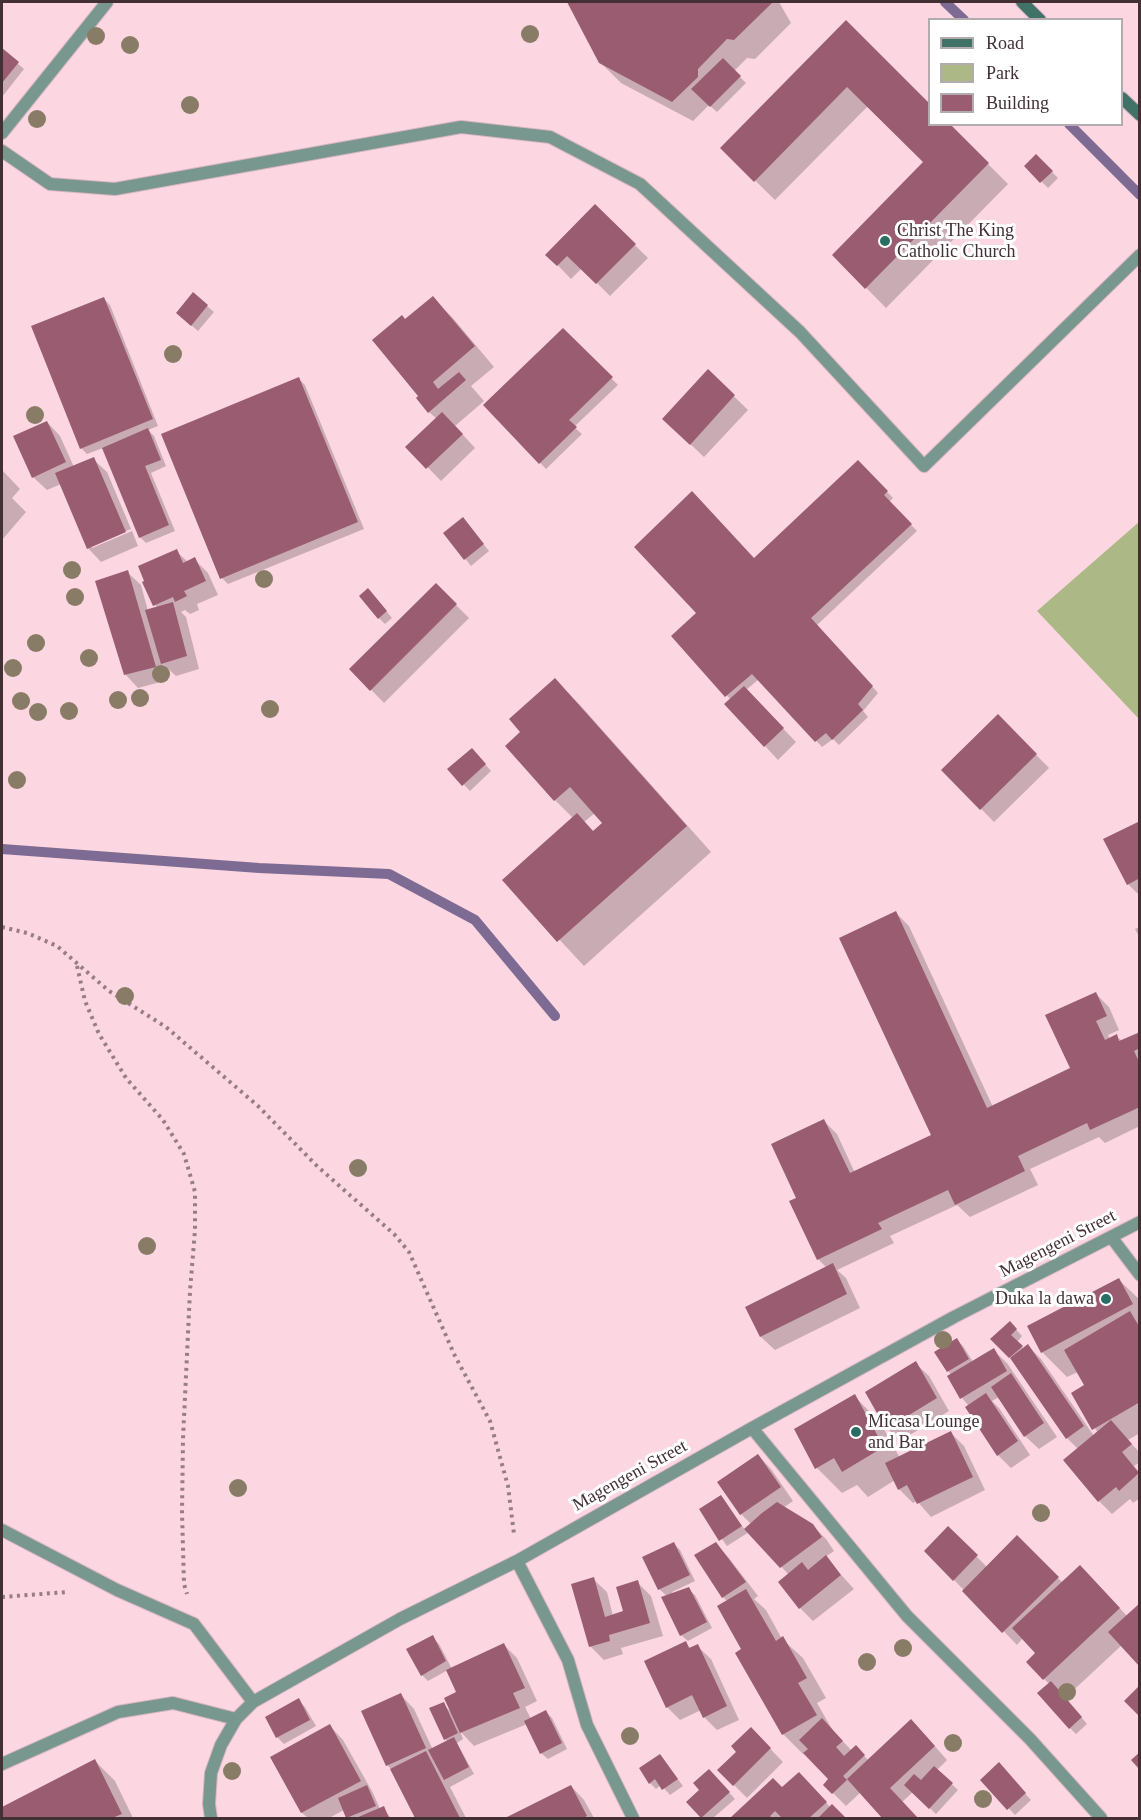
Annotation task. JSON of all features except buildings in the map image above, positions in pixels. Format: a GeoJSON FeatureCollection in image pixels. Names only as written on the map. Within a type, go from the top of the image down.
{"type":"FeatureCollection","features":[{"type":"Feature","properties":{"kind":"main road"},"geometry":{"type":"LineString","coordinates":[[1022,2],[1038,18]]}},
{"type":"Feature","properties":{"kind":"main road"},"geometry":{"type":"LineString","coordinates":[[1123,99],[1140,115]]}},
{"type":"Feature","properties":{"kind":"street"},"geometry":{"type":"LineString","coordinates":[[2,133],[107,2]]}},
{"type":"Feature","properties":{"kind":"street"},"geometry":{"type":"LineString","coordinates":[[2,151],[50,184],[115,189],[461,127],[550,137],[640,184],[800,332],[924,466],[1140,255]]}},
{"type":"Feature","properties":{"kind":"street","name":"Magengeni Street"},"geometry":{"type":"LineString","coordinates":[[211,1818],[209,1804],[211,1773],[221,1745],[236,1719],[254,1702],[400,1619],[517,1561],[954,1317],[1140,1222]]}},
{"type":"Feature","properties":{"kind":"street"},"geometry":{"type":"LineString","coordinates":[[1112,1238],[1140,1275]]}},
{"type":"Feature","properties":{"kind":"street"},"geometry":{"type":"LineString","coordinates":[[752,1428],[907,1616],[1030,1739],[1101,1818]]}},
{"type":"Feature","properties":{"kind":"street"},"geometry":{"type":"LineString","coordinates":[[2,1530],[117,1590],[194,1624],[254,1702]]}},
{"type":"Feature","properties":{"kind":"street"},"geometry":{"type":"LineString","coordinates":[[517,1561],[568,1660],[587,1725],[633,1818]]}},
{"type":"Feature","properties":{"kind":"street"},"geometry":{"type":"LineString","coordinates":[[2,1764],[118,1712],[173,1703],[236,1719]]}},
{"type":"Feature","properties":{"kind":"path"},"geometry":{"type":"LineString","coordinates":[[2,927],[27,933],[57,946],[109,991],[165,1027],[249,1099],[318,1167],[394,1234],[409,1252],[455,1356],[490,1421],[508,1486],[517,1561]]}},
{"type":"Feature","properties":{"kind":"path"},"geometry":{"type":"LineString","coordinates":[[77,964],[85,1001],[99,1034],[126,1078],[163,1120],[184,1155],[195,1192],[182,1512],[184,1584],[194,1624]]}},
{"type":"Feature","properties":{"kind":"path"},"geometry":{"type":"LineString","coordinates":[[2,1597],[74,1592]]}},
{"type":"Feature","properties":{"kind":"green space"},"geometry":{"type":"Polygon","coordinates":[[[1139,522],[1139,719],[1037,611],[1139,522]]]}},
{"type":"Feature","properties":{"kind":"waterway"},"geometry":{"type":"LineString","coordinates":[[945,2],[962,18]]}},
{"type":"Feature","properties":{"kind":"waterway"},"geometry":{"type":"LineString","coordinates":[[1071,126],[1140,195]]}},
{"type":"Feature","properties":{"kind":"waterway"},"geometry":{"type":"LineString","coordinates":[[2,849],[259,868],[389,874],[475,920],[555,1016]]}},
{"type":"Feature","properties":{"kind":"place","name":"Christ The King Catholic Church"},"geometry":{"type":"Point","coordinates":[885,241]}},
{"type":"Feature","properties":{"kind":"place","name":"Duka la dawa"},"geometry":{"type":"Point","coordinates":[1106,1299]}},
{"type":"Feature","properties":{"kind":"place","name":"Micasa Lounge and Bar"},"geometry":{"type":"Point","coordinates":[856,1432]}}]}
